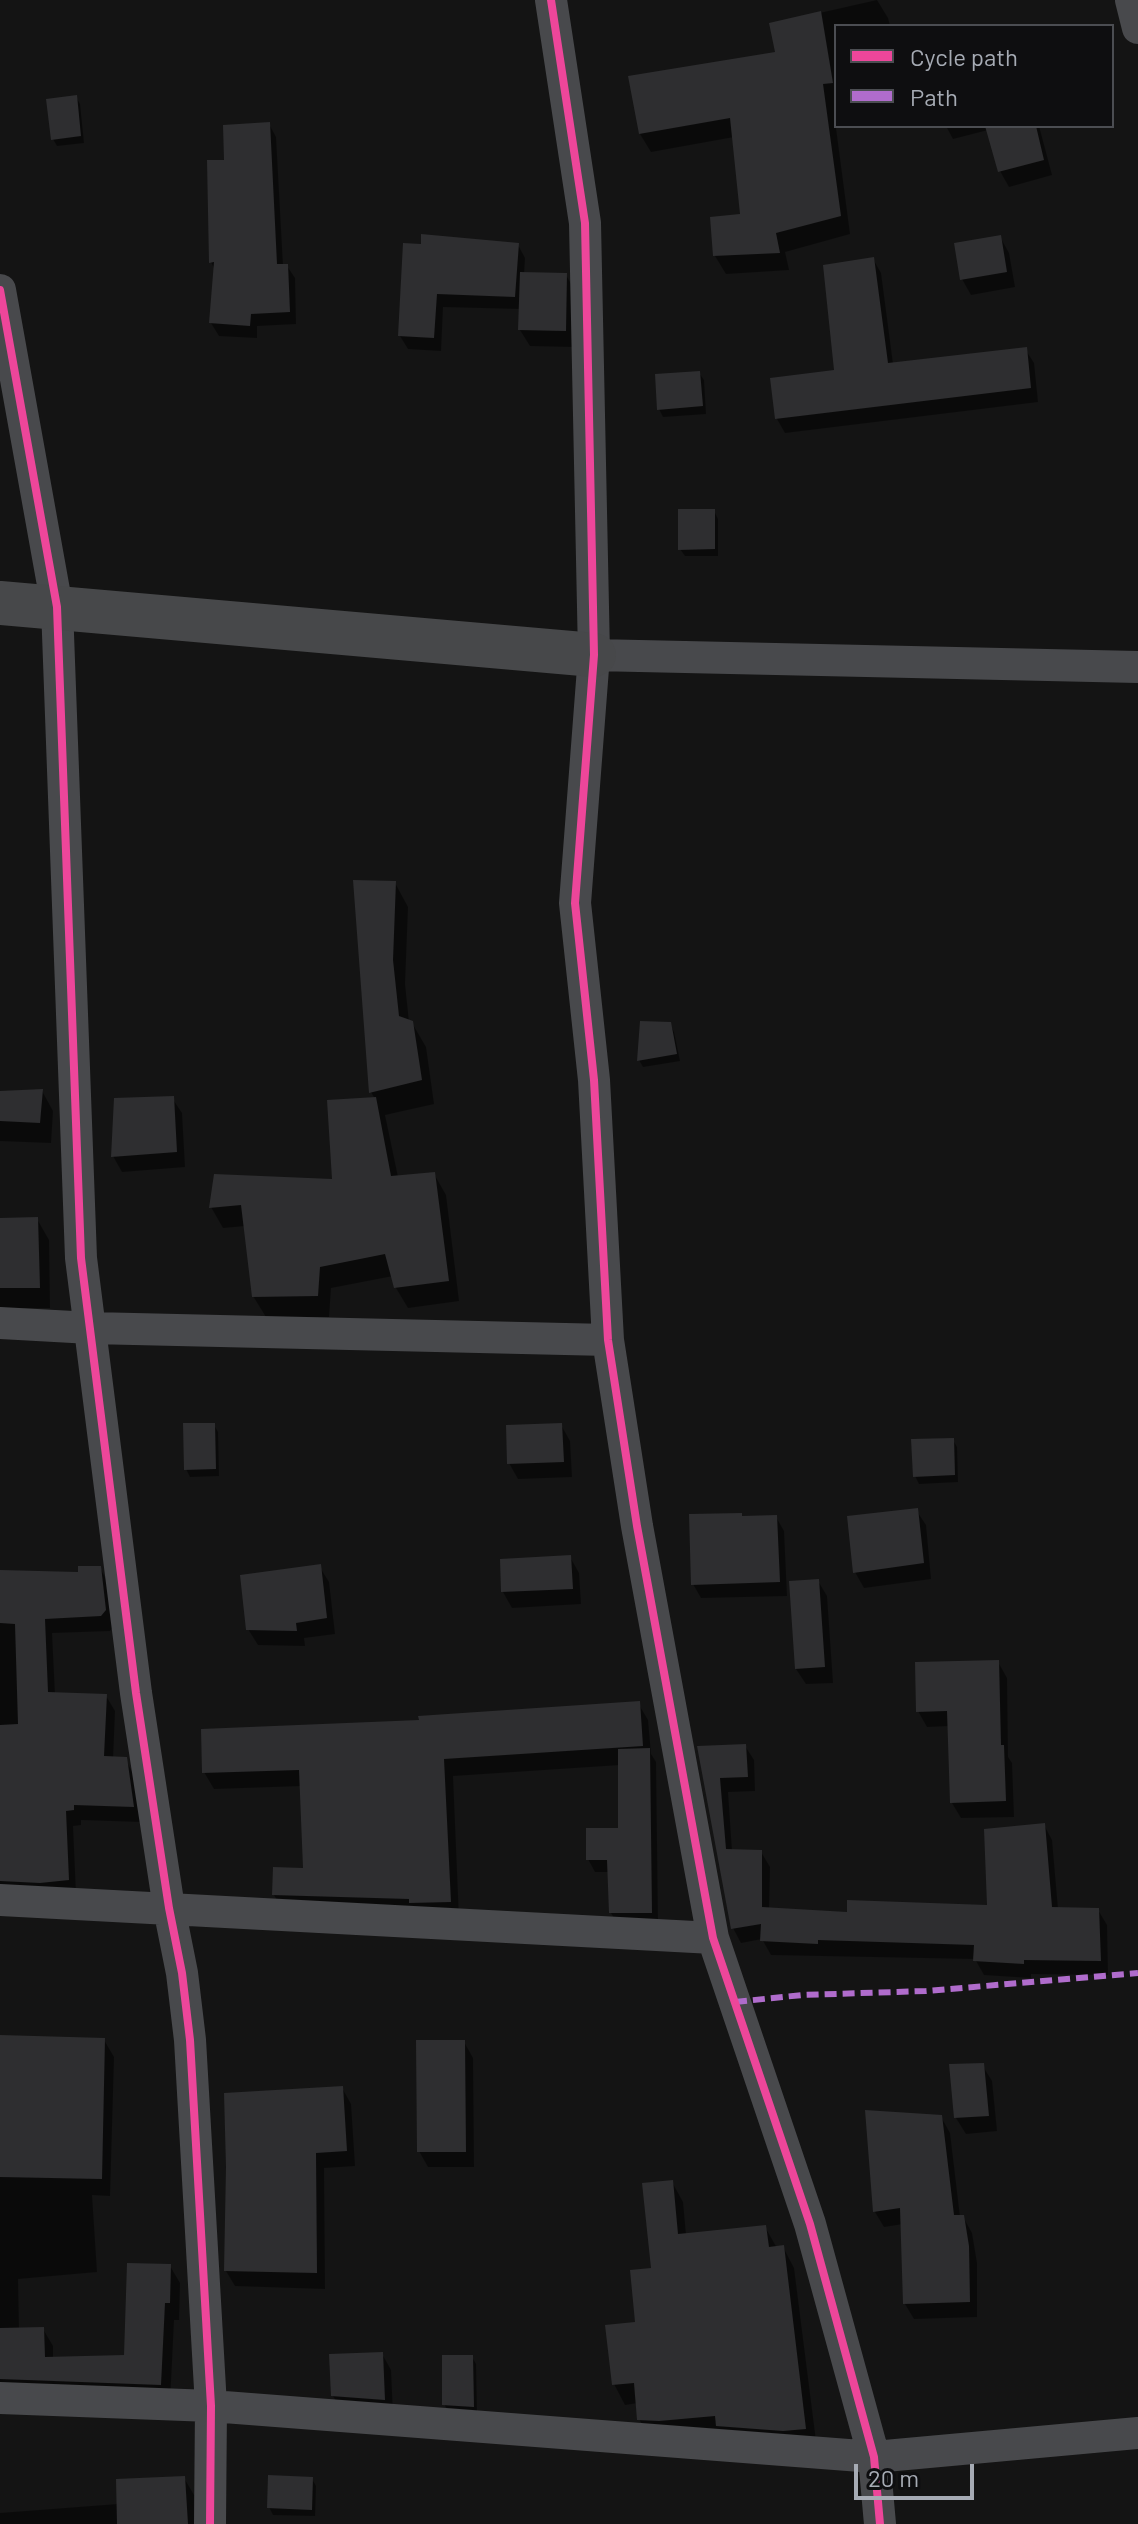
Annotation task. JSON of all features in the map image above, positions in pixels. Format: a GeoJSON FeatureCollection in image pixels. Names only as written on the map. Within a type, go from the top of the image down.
{"type":"FeatureCollection","features":[{"type":"Feature","properties":{"kind":"street"},"geometry":{"type":"LineString","coordinates":[[551,0],[585,223],[594,655],[575,903],[594,1080],[608,1340],[637,1526],[713,1938],[810,2224],[874,2457],[880,2524]]}},
{"type":"Feature","properties":{"kind":"street"},"geometry":{"type":"LineString","coordinates":[[1131,0],[1138,28]]}},
{"type":"Feature","properties":{"kind":"street"},"geometry":{"type":"LineString","coordinates":[[0,290],[57,607],[81,1258],[136,1693],[190,2040],[211,2406],[210,2524]]}},
{"type":"Feature","properties":{"kind":"street"},"geometry":{"type":"LineString","coordinates":[[0,603],[594,655],[1138,667]]}},
{"type":"Feature","properties":{"kind":"street"},"geometry":{"type":"LineString","coordinates":[[0,1323],[91,1328],[608,1340]]}},
{"type":"Feature","properties":{"kind":"street"},"geometry":{"type":"LineString","coordinates":[[0,1900],[713,1938]]}},
{"type":"Feature","properties":{"kind":"street"},"geometry":{"type":"LineString","coordinates":[[0,2398],[211,2406],[874,2457],[1138,2433]]}},
{"type":"Feature","properties":{"kind":"building"},"geometry":{"type":"Polygon","coordinates":[[[821,11],[833,83],[823,84],[841,216],[776,233],[780,253],[713,256],[710,217],[740,214],[730,118],[639,134],[628,76],[775,52],[769,23],[821,11]]]}},
{"type":"Feature","properties":{"kind":"building"},"geometry":{"type":"Polygon","coordinates":[[[77,95],[81,136],[51,140],[46,99],[77,95]]]}},
{"type":"Feature","properties":{"kind":"building"},"geometry":{"type":"Polygon","coordinates":[[[270,122],[277,264],[288,264],[290,312],[251,314],[250,326],[209,323],[214,262],[209,263],[207,160],[224,160],[223,125],[270,122]]]}},
{"type":"Feature","properties":{"kind":"building"},"geometry":{"type":"Polygon","coordinates":[[[986,128],[1036,128],[1044,160],[998,172],[986,128]]]}},
{"type":"Feature","properties":{"kind":"building"},"geometry":{"type":"Polygon","coordinates":[[[421,234],[519,243],[515,297],[437,294],[434,338],[398,336],[403,243],[421,244],[421,234]]]}},
{"type":"Feature","properties":{"kind":"building"},"geometry":{"type":"Polygon","coordinates":[[[1001,235],[1007,272],[960,280],[954,243],[1001,235]]]}},
{"type":"Feature","properties":{"kind":"building"},"geometry":{"type":"Polygon","coordinates":[[[874,257],[888,363],[1027,347],[1031,388],[775,419],[770,378],[834,370],[823,265],[874,257]]]}},
{"type":"Feature","properties":{"kind":"building"},"geometry":{"type":"Polygon","coordinates":[[[520,272],[567,273],[566,331],[518,330],[520,272]]]}},
{"type":"Feature","properties":{"kind":"building"},"geometry":{"type":"Polygon","coordinates":[[[700,371],[703,406],[657,410],[655,374],[700,371]]]}},
{"type":"Feature","properties":{"kind":"building"},"geometry":{"type":"Polygon","coordinates":[[[678,509],[715,509],[715,549],[678,550],[678,509]]]}},
{"type":"Feature","properties":{"kind":"building"},"geometry":{"type":"Polygon","coordinates":[[[353,880],[396,881],[393,960],[399,1016],[413,1021],[422,1080],[369,1093],[353,880]]]}},
{"type":"Feature","properties":{"kind":"building"},"geometry":{"type":"Polygon","coordinates":[[[640,1021],[671,1022],[677,1054],[637,1061],[640,1021]]]}},
{"type":"Feature","properties":{"kind":"building"},"geometry":{"type":"Polygon","coordinates":[[[43,1089],[40,1123],[0,1121],[0,1091],[43,1089]]]}},
{"type":"Feature","properties":{"kind":"building"},"geometry":{"type":"Polygon","coordinates":[[[174,1096],[177,1152],[111,1157],[114,1098],[174,1096]]]}},
{"type":"Feature","properties":{"kind":"building"},"geometry":{"type":"Polygon","coordinates":[[[376,1097],[391,1176],[435,1172],[449,1281],[394,1288],[385,1254],[320,1267],[318,1296],[252,1297],[241,1205],[209,1208],[214,1174],[332,1179],[327,1100],[376,1097]]]}},
{"type":"Feature","properties":{"kind":"building"},"geometry":{"type":"Polygon","coordinates":[[[38,1217],[40,1288],[0,1288],[0,1218],[38,1217]]]}},
{"type":"Feature","properties":{"kind":"building"},"geometry":{"type":"Polygon","coordinates":[[[183,1423],[215,1423],[216,1469],[184,1470],[183,1423]]]}},
{"type":"Feature","properties":{"kind":"building"},"geometry":{"type":"Polygon","coordinates":[[[562,1423],[564,1462],[507,1464],[506,1425],[562,1423]]]}},
{"type":"Feature","properties":{"kind":"building"},"geometry":{"type":"Polygon","coordinates":[[[954,1438],[955,1475],[913,1477],[911,1439],[954,1438]]]}},
{"type":"Feature","properties":{"kind":"building"},"geometry":{"type":"Polygon","coordinates":[[[918,1508],[924,1563],[853,1573],[847,1516],[918,1508]]]}},
{"type":"Feature","properties":{"kind":"building"},"geometry":{"type":"Polygon","coordinates":[[[742,1513],[742,1516],[777,1515],[780,1582],[691,1585],[689,1514],[742,1513]]]}},
{"type":"Feature","properties":{"kind":"building"},"geometry":{"type":"Polygon","coordinates":[[[571,1555],[573,1589],[501,1592],[500,1559],[571,1555]]]}},
{"type":"Feature","properties":{"kind":"building"},"geometry":{"type":"Polygon","coordinates":[[[321,1564],[327,1618],[296,1623],[297,1631],[246,1630],[240,1575],[321,1564]]]}},
{"type":"Feature","properties":{"kind":"building"},"geometry":{"type":"Polygon","coordinates":[[[78,1566],[101,1566],[106,1610],[101,1616],[45,1619],[48,1692],[107,1694],[104,1756],[127,1757],[134,1807],[74,1805],[74,1810],[66,1811],[69,1880],[40,1883],[0,1881],[0,1725],[18,1724],[15,1624],[0,1623],[0,1570],[78,1572],[78,1566]]]}},
{"type":"Feature","properties":{"kind":"building"},"geometry":{"type":"Polygon","coordinates":[[[819,1579],[825,1667],[795,1669],[789,1581],[819,1579]]]}},
{"type":"Feature","properties":{"kind":"building"},"geometry":{"type":"Polygon","coordinates":[[[999,1660],[1006,1801],[950,1803],[947,1711],[916,1712],[915,1662],[999,1660]]]}},
{"type":"Feature","properties":{"kind":"building"},"geometry":{"type":"Polygon","coordinates":[[[640,1701],[643,1746],[444,1759],[451,1902],[409,1903],[409,1899],[272,1895],[273,1867],[303,1868],[299,1770],[202,1773],[201,1729],[419,1720],[418,1716],[640,1701]]]}},
{"type":"Feature","properties":{"kind":"building"},"geometry":{"type":"Polygon","coordinates":[[[746,1744],[748,1777],[720,1778],[726,1849],[762,1850],[762,1907],[847,1912],[847,1900],[987,1905],[984,1829],[1045,1823],[1052,1907],[1099,1908],[1101,1961],[1024,1960],[1024,1964],[973,1961],[974,1945],[760,1941],[761,1924],[731,1929],[697,1746],[746,1744]]]}},
{"type":"Feature","properties":{"kind":"building"},"geometry":{"type":"Polygon","coordinates":[[[650,1748],[652,1913],[609,1913],[607,1860],[586,1860],[586,1828],[618,1828],[618,1749],[650,1748]]]}},
{"type":"Feature","properties":{"kind":"building"},"geometry":{"type":"Polygon","coordinates":[[[0,2035],[105,2038],[102,2179],[0,2177],[0,2035]]]}},
{"type":"Feature","properties":{"kind":"building"},"geometry":{"type":"Polygon","coordinates":[[[416,2040],[465,2040],[466,2152],[417,2152],[416,2040]]]}},
{"type":"Feature","properties":{"kind":"building"},"geometry":{"type":"Polygon","coordinates":[[[984,2063],[989,2116],[954,2118],[949,2064],[984,2063]]]}},
{"type":"Feature","properties":{"kind":"building"},"geometry":{"type":"Polygon","coordinates":[[[343,2086],[347,2151],[316,2153],[317,2273],[224,2271],[224,2093],[343,2086]]]}},
{"type":"Feature","properties":{"kind":"building"},"geometry":{"type":"Polygon","coordinates":[[[865,2110],[942,2115],[954,2215],[964,2215],[969,2246],[970,2302],[903,2304],[900,2208],[873,2212],[865,2110]]]}},
{"type":"Feature","properties":{"kind":"building"},"geometry":{"type":"Polygon","coordinates":[[[673,2180],[678,2234],[766,2225],[769,2247],[784,2245],[806,2429],[783,2431],[716,2426],[715,2416],[637,2420],[634,2383],[612,2385],[605,2325],[635,2322],[630,2270],[651,2268],[642,2183],[673,2180]]]}},
{"type":"Feature","properties":{"kind":"building"},"geometry":{"type":"Polygon","coordinates":[[[127,2263],[171,2264],[170,2303],[165,2303],[161,2385],[0,2379],[0,2328],[44,2327],[45,2357],[124,2355],[127,2263]]]}},
{"type":"Feature","properties":{"kind":"building"},"geometry":{"type":"Polygon","coordinates":[[[383,2352],[385,2400],[331,2396],[329,2354],[383,2352]]]}},
{"type":"Feature","properties":{"kind":"building"},"geometry":{"type":"Polygon","coordinates":[[[442,2355],[473,2355],[474,2407],[442,2405],[442,2355]]]}},
{"type":"Feature","properties":{"kind":"building"},"geometry":{"type":"Polygon","coordinates":[[[268,2475],[313,2477],[312,2510],[267,2508],[268,2475]]]}},
{"type":"Feature","properties":{"kind":"building"},"geometry":{"type":"Polygon","coordinates":[[[185,2476],[188,2524],[117,2524],[116,2479],[185,2476]]]}},
{"type":"Feature","properties":{"kind":"marked path"},"geometry":{"type":"LineString","coordinates":[[735,2002],[802,1995],[926,1991],[1138,1973]]}},
{"type":"Feature","properties":{"kind":"cycle path"},"geometry":{"type":"LineString","coordinates":[[551,0],[585,223],[594,655],[575,903],[594,1080],[608,1340],[637,1526],[713,1938],[810,2224],[874,2457],[880,2524]]}},
{"type":"Feature","properties":{"kind":"cycle path"},"geometry":{"type":"LineString","coordinates":[[0,290],[57,607],[81,1258],[136,1693],[190,2040],[211,2406],[210,2524]]}}]}
